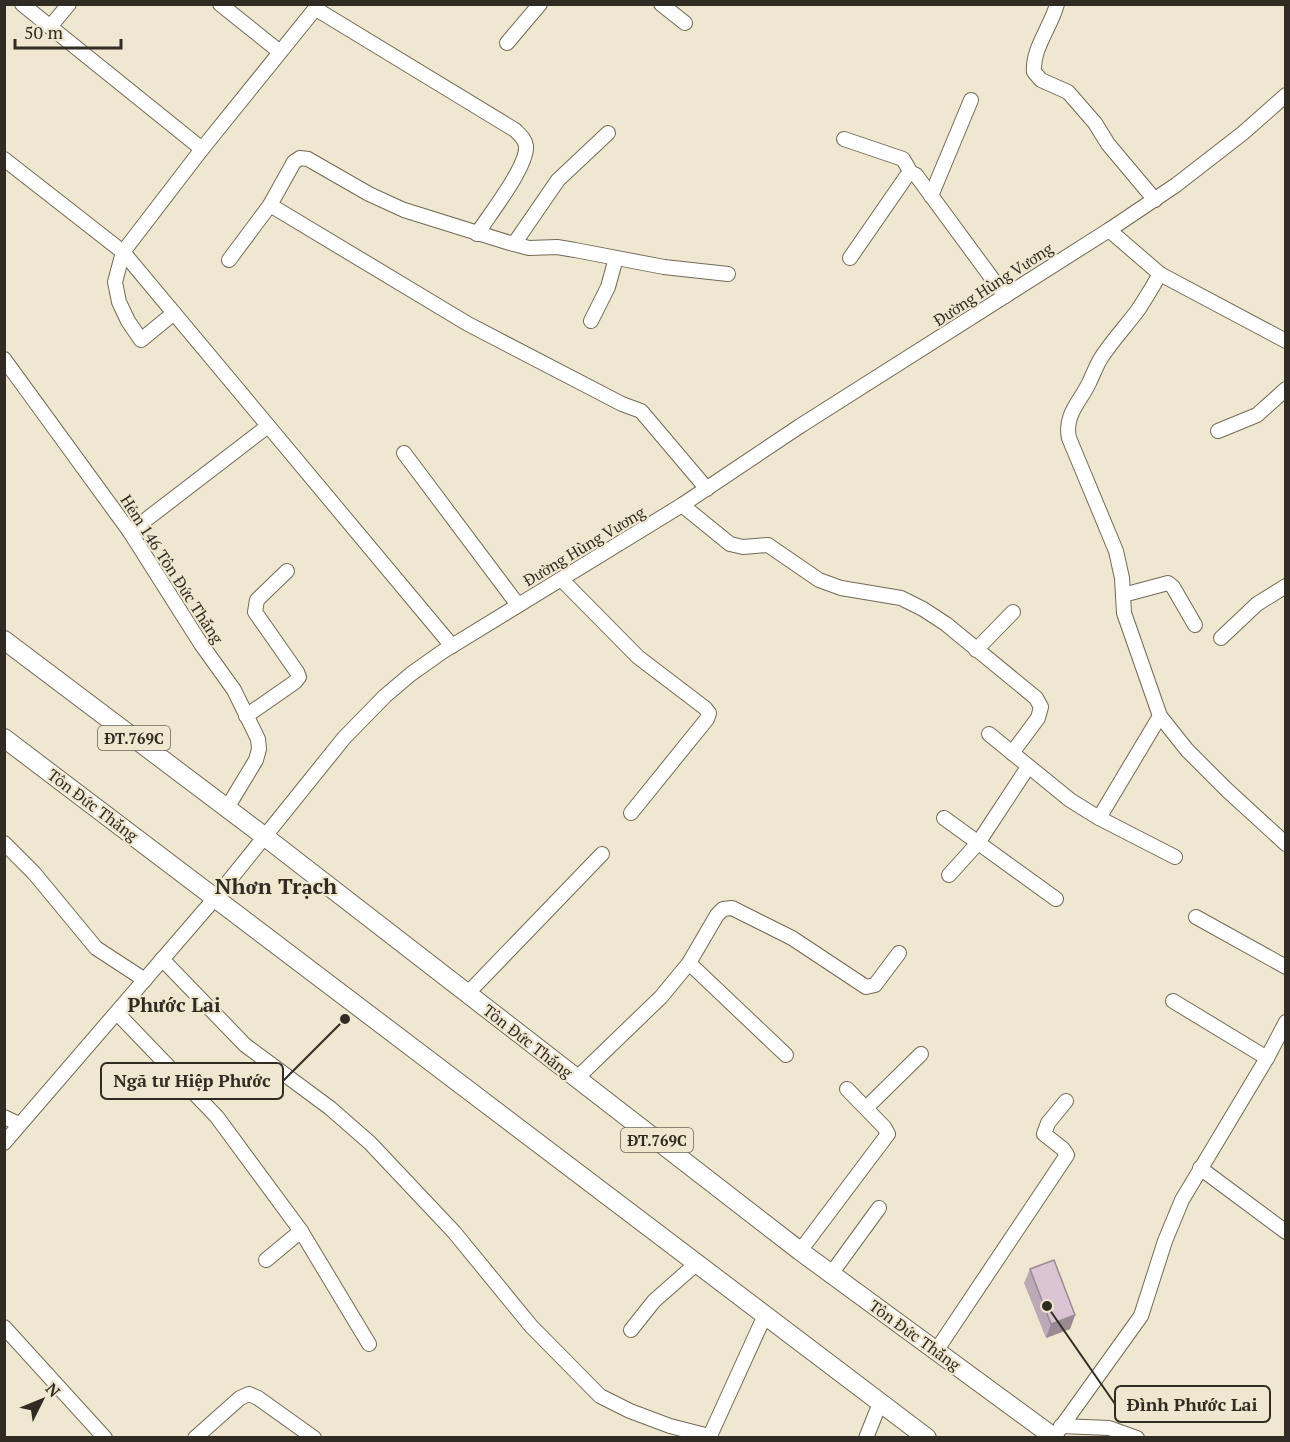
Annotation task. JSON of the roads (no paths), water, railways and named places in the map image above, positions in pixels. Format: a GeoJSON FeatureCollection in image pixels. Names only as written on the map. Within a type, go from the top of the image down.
{"type":"FeatureCollection","features":[{"type":"Feature","properties":{"kind":"main road","name":"Tôn Đức Thắng"},"geometry":{"type":"LineString","coordinates":[[4,640],[264,836],[800,1251],[936,1351],[1057,1434]]}},
{"type":"Feature","properties":{"kind":"main road","name":"Tôn Đức Thắng"},"geometry":{"type":"LineString","coordinates":[[4,738],[927,1437]]}},
{"type":"Feature","properties":{"kind":"street"},"geometry":{"type":"LineString","coordinates":[[22,4],[202,149]]}},
{"type":"Feature","properties":{"kind":"street"},"geometry":{"type":"LineString","coordinates":[[50,27],[69,4]]}},
{"type":"Feature","properties":{"kind":"street"},"geometry":{"type":"LineString","coordinates":[[220,4],[280,52]]}},
{"type":"Feature","properties":{"kind":"street"},"geometry":{"type":"LineString","coordinates":[[507,43],[540,4]]}},
{"type":"Feature","properties":{"kind":"street"},"geometry":{"type":"LineString","coordinates":[[661,4],[685,23]]}},
{"type":"Feature","properties":{"kind":"street"},"geometry":{"type":"LineString","coordinates":[[169,318],[141,340],[119,302],[114,282],[123,252],[202,149],[318,7],[516,130],[524,138],[525,158],[477,234]]}},
{"type":"Feature","properties":{"kind":"street"},"geometry":{"type":"LineString","coordinates":[[1052,7],[1036,55],[1034,72],[1041,80],[1068,92],[1155,200]]}},
{"type":"Feature","properties":{"kind":"street","name":"Đường Hùng Vương"},"geometry":{"type":"LineString","coordinates":[[4,1143],[216,897],[344,738],[384,696],[452,646],[682,505],[800,426],[1155,200],[1243,133],[1286,95]]}},
{"type":"Feature","properties":{"kind":"street"},"geometry":{"type":"LineString","coordinates":[[931,196],[971,100]]}},
{"type":"Feature","properties":{"kind":"street"},"geometry":{"type":"LineString","coordinates":[[513,244],[558,180],[608,133]]}},
{"type":"Feature","properties":{"kind":"street"},"geometry":{"type":"LineString","coordinates":[[844,139],[903,159],[911,173],[916,176],[1005,296]]}},
{"type":"Feature","properties":{"kind":"street"},"geometry":{"type":"LineString","coordinates":[[229,261],[270,205],[294,162],[300,158],[308,159],[369,194],[404,210],[513,244],[529,248],[566,248],[664,267],[728,274]]}},
{"type":"Feature","properties":{"kind":"street"},"geometry":{"type":"LineString","coordinates":[[4,159],[123,252],[169,318],[268,426],[452,646]]}},
{"type":"Feature","properties":{"kind":"street"},"geometry":{"type":"LineString","coordinates":[[850,258],[911,173]]}},
{"type":"Feature","properties":{"kind":"street"},"geometry":{"type":"LineString","coordinates":[[270,205],[468,324],[622,404],[641,411],[707,489]]}},
{"type":"Feature","properties":{"kind":"street"},"geometry":{"type":"LineString","coordinates":[[1109,230],[1160,274],[1286,341]]}},
{"type":"Feature","properties":{"kind":"street"},"geometry":{"type":"LineString","coordinates":[[591,321],[608,287],[616,258]]}},
{"type":"Feature","properties":{"kind":"street"},"geometry":{"type":"LineString","coordinates":[[1160,274],[1102,357],[1089,384],[1075,404],[1067,428],[1069,438],[1116,551],[1122,578],[1124,613],[1160,716],[1187,750],[1286,844]]}},
{"type":"Feature","properties":{"kind":"street","name":"Hẻm 146 Tôn Đức Thắng"},"geometry":{"type":"LineString","coordinates":[[4,358],[130,532],[201,644],[234,690],[258,738],[259,749],[256,760],[227,808]]}},
{"type":"Feature","properties":{"kind":"street"},"geometry":{"type":"LineString","coordinates":[[1218,431],[1257,414],[1286,389]]}},
{"type":"Feature","properties":{"kind":"street"},"geometry":{"type":"LineString","coordinates":[[130,532],[268,426]]}},
{"type":"Feature","properties":{"kind":"street"},"geometry":{"type":"LineString","coordinates":[[404,453],[518,604]]}},
{"type":"Feature","properties":{"kind":"street"},"geometry":{"type":"LineString","coordinates":[[682,505],[730,544],[743,548],[768,545],[809,574],[830,584],[901,598],[931,614],[1036,698],[1041,707],[1038,718],[1012,753]]}},
{"type":"Feature","properties":{"kind":"street"},"geometry":{"type":"LineString","coordinates":[[246,716],[295,682],[298,677],[297,672],[255,612],[257,600],[287,571]]}},
{"type":"Feature","properties":{"kind":"street"},"geometry":{"type":"LineString","coordinates":[[561,579],[638,657],[709,713],[682,752],[631,813]]}},
{"type":"Feature","properties":{"kind":"street"},"geometry":{"type":"LineString","coordinates":[[1123,595],[1168,583],[1173,587],[1194,625]]}},
{"type":"Feature","properties":{"kind":"street"},"geometry":{"type":"LineString","coordinates":[[1221,638],[1257,604],[1286,586]]}},
{"type":"Feature","properties":{"kind":"street"},"geometry":{"type":"LineString","coordinates":[[976,650],[1012,612]]}},
{"type":"Feature","properties":{"kind":"street"},"geometry":{"type":"LineString","coordinates":[[1099,818],[1160,716]]}},
{"type":"Feature","properties":{"kind":"street"},"geometry":{"type":"LineString","coordinates":[[989,734],[1070,800],[1099,818],[1175,856]]}},
{"type":"Feature","properties":{"kind":"street"},"geometry":{"type":"LineString","coordinates":[[949,875],[978,843],[1028,767]]}},
{"type":"Feature","properties":{"kind":"street"},"geometry":{"type":"LineString","coordinates":[[944,818],[1056,899]]}},
{"type":"Feature","properties":{"kind":"street"},"geometry":{"type":"LineString","coordinates":[[4,843],[34,873],[96,948],[145,980]]}},
{"type":"Feature","properties":{"kind":"street"},"geometry":{"type":"LineString","coordinates":[[467,994],[602,854]]}},
{"type":"Feature","properties":{"kind":"street"},"geometry":{"type":"LineString","coordinates":[[577,1078],[649,1011],[689,963],[717,915],[723,909],[732,908],[809,948],[866,987],[875,985],[899,953]]}},
{"type":"Feature","properties":{"kind":"street"},"geometry":{"type":"LineString","coordinates":[[1196,917],[1286,967]]}},
{"type":"Feature","properties":{"kind":"street"},"geometry":{"type":"LineString","coordinates":[[162,959],[245,1045],[330,1108],[370,1143],[454,1232],[531,1326],[600,1396],[630,1411],[709,1437],[765,1315]]}},
{"type":"Feature","properties":{"kind":"street"},"geometry":{"type":"LineString","coordinates":[[689,963],[786,1055]]}},
{"type":"Feature","properties":{"kind":"street"},"geometry":{"type":"LineString","coordinates":[[1173,1001],[1267,1058]]}},
{"type":"Feature","properties":{"kind":"street"},"geometry":{"type":"LineString","coordinates":[[117,1013],[217,1117],[301,1230],[369,1344]]}},
{"type":"Feature","properties":{"kind":"street"},"geometry":{"type":"LineString","coordinates":[[1057,1434],[1141,1316],[1182,1200],[1286,1022]]}},
{"type":"Feature","properties":{"kind":"street"},"geometry":{"type":"LineString","coordinates":[[866,1108],[921,1054]]}},
{"type":"Feature","properties":{"kind":"street"},"geometry":{"type":"LineString","coordinates":[[800,1251],[888,1134],[884,1126],[847,1089]]}},
{"type":"Feature","properties":{"kind":"street"},"geometry":{"type":"LineString","coordinates":[[936,1351],[1067,1155],[1044,1134],[1048,1123],[1066,1101]]}},
{"type":"Feature","properties":{"kind":"street"},"geometry":{"type":"LineString","coordinates":[[4,1117],[19,1124]]}},
{"type":"Feature","properties":{"kind":"street"},"geometry":{"type":"LineString","coordinates":[[1200,1168],[1286,1232]]}},
{"type":"Feature","properties":{"kind":"street"},"geometry":{"type":"LineString","coordinates":[[831,1274],[879,1208]]}},
{"type":"Feature","properties":{"kind":"street"},"geometry":{"type":"LineString","coordinates":[[267,1260],[301,1230]]}},
{"type":"Feature","properties":{"kind":"street"},"geometry":{"type":"LineString","coordinates":[[631,1330],[654,1301],[696,1264]]}},
{"type":"Feature","properties":{"kind":"street"},"geometry":{"type":"LineString","coordinates":[[4,1326],[105,1437]]}},
{"type":"Feature","properties":{"kind":"street"},"geometry":{"type":"LineString","coordinates":[[195,1437],[240,1398],[249,1394],[314,1437]]}},
{"type":"Feature","properties":{"kind":"street"},"geometry":{"type":"LineString","coordinates":[[866,1437],[880,1403]]}},
{"type":"Feature","properties":{"kind":"street"},"geometry":{"type":"LineString","coordinates":[[1057,1434],[1109,1428],[1137,1437]]}},
{"type":"Feature","properties":{"kind":"place","name":"Ngã tư Hiệp Phước"},"geometry":{"type":"Point","coordinates":[345,1019]}},
{"type":"Feature","properties":{"kind":"place","name":"Đình Phước Lai"},"geometry":{"type":"Point","coordinates":[1047,1306]}},
{"type":"Feature","properties":{"kind":"district","name":"Nhơn Trạch"},"geometry":{"type":"Point","coordinates":[276,885]}},
{"type":"Feature","properties":{"kind":"district","name":"Phước Lai"},"geometry":{"type":"Point","coordinates":[174,1004]}}]}
